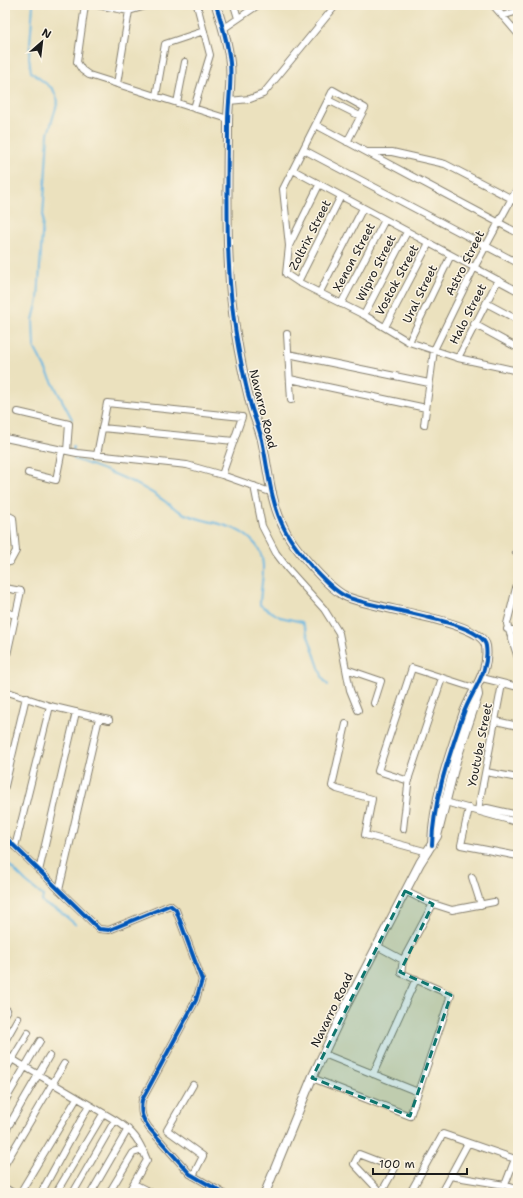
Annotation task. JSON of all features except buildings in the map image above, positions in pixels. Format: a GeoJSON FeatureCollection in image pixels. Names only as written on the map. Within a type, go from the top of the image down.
{"type":"FeatureCollection","features":[{"type":"Feature","properties":{"kind":"street"},"geometry":{"type":"LineString","coordinates":[[85,5],[77,62],[82,70],[89,75],[228,119]]}},
{"type":"Feature","properties":{"kind":"street"},"geometry":{"type":"LineString","coordinates":[[97,5],[129,11],[149,5]]}},
{"type":"Feature","properties":{"kind":"street"},"geometry":{"type":"LineString","coordinates":[[194,108],[210,55],[197,5]]}},
{"type":"Feature","properties":{"kind":"street","name":"Navarro Road"},"geometry":{"type":"LineString","coordinates":[[216,5],[223,29],[230,64],[228,119],[228,263],[230,292],[250,404],[261,437],[273,493],[283,527],[311,565],[345,596],[461,626],[484,639],[486,647],[482,678],[477,689],[478,695],[442,801],[437,836],[405,891],[312,1078],[265,1193]]}},
{"type":"Feature","properties":{"kind":"street"},"geometry":{"type":"LineString","coordinates":[[234,5],[238,18]]}},
{"type":"Feature","properties":{"kind":"street"},"geometry":{"type":"LineString","coordinates":[[223,29],[258,5]]}},
{"type":"Feature","properties":{"kind":"street"},"geometry":{"type":"LineString","coordinates":[[229,101],[250,99],[263,94],[336,5]]}},
{"type":"Feature","properties":{"kind":"street"},"geometry":{"type":"LineString","coordinates":[[493,5],[518,34]]}},
{"type":"Feature","properties":{"kind":"street"},"geometry":{"type":"LineString","coordinates":[[117,84],[129,11]]}},
{"type":"Feature","properties":{"kind":"street"},"geometry":{"type":"LineString","coordinates":[[502,16],[518,11]]}},
{"type":"Feature","properties":{"kind":"street"},"geometry":{"type":"LineString","coordinates":[[156,96],[165,44],[204,31]]}},
{"type":"Feature","properties":{"kind":"street"},"geometry":{"type":"LineString","coordinates":[[177,103],[185,62]]}},
{"type":"Feature","properties":{"kind":"street"},"geometry":{"type":"LineString","coordinates":[[347,142],[365,108],[333,90],[283,189],[289,246],[286,274],[298,282],[364,315],[409,342],[458,358],[518,371]]}},
{"type":"Feature","properties":{"kind":"street"},"geometry":{"type":"LineString","coordinates":[[328,100],[360,116]]}},
{"type":"Feature","properties":{"kind":"street"},"geometry":{"type":"LineString","coordinates":[[316,125],[518,233]]}},
{"type":"Feature","properties":{"kind":"street"},"geometry":{"type":"LineString","coordinates":[[304,150],[518,263]]}},
{"type":"Feature","properties":{"kind":"street"},"geometry":{"type":"LineString","coordinates":[[366,152],[392,152],[446,164],[518,202]]}},
{"type":"Feature","properties":{"kind":"street"},"geometry":{"type":"LineString","coordinates":[[293,170],[518,291]]}},
{"type":"Feature","properties":{"kind":"street"},"geometry":{"type":"LineString","coordinates":[[289,246],[319,185]]}},
{"type":"Feature","properties":{"kind":"street","name":"Astro Street"},"geometry":{"type":"LineString","coordinates":[[424,425],[434,350],[474,268],[518,187]]}},
{"type":"Feature","properties":{"kind":"street","name":"Zoltrix Street"},"geometry":{"type":"LineString","coordinates":[[298,282],[341,196]]}},
{"type":"Feature","properties":{"kind":"street"},"geometry":{"type":"LineString","coordinates":[[320,292],[363,208]]}},
{"type":"Feature","properties":{"kind":"street","name":"Xenon Street"},"geometry":{"type":"LineString","coordinates":[[342,304],[385,220]]}},
{"type":"Feature","properties":{"kind":"street","name":"Wipro Street"},"geometry":{"type":"LineString","coordinates":[[364,315],[407,232]]}},
{"type":"Feature","properties":{"kind":"street","name":"Vostok Street"},"geometry":{"type":"LineString","coordinates":[[385,327],[429,243]]}},
{"type":"Feature","properties":{"kind":"street","name":"Ural Street"},"geometry":{"type":"LineString","coordinates":[[409,342],[450,255]]}},
{"type":"Feature","properties":{"kind":"street","name":"Halo Street"},"geometry":{"type":"LineString","coordinates":[[458,358],[474,324],[498,280]]}},
{"type":"Feature","properties":{"kind":"street"},"geometry":{"type":"LineString","coordinates":[[486,303],[518,320]]}},
{"type":"Feature","properties":{"kind":"street"},"geometry":{"type":"LineString","coordinates":[[474,324],[518,348]]}},
{"type":"Feature","properties":{"kind":"street"},"geometry":{"type":"LineString","coordinates":[[288,334],[291,400]]}},
{"type":"Feature","properties":{"kind":"street"},"geometry":{"type":"LineString","coordinates":[[288,354],[430,383]]}},
{"type":"Feature","properties":{"kind":"street"},"geometry":{"type":"LineString","coordinates":[[290,379],[426,408]]}},
{"type":"Feature","properties":{"kind":"street"},"geometry":{"type":"LineString","coordinates":[[97,455],[107,403],[242,417],[222,474]]}},
{"type":"Feature","properties":{"kind":"street"},"geometry":{"type":"LineString","coordinates":[[18,412],[69,424],[65,451],[56,480],[28,473]]}},
{"type":"Feature","properties":{"kind":"street"},"geometry":{"type":"LineString","coordinates":[[102,428],[234,441]]}},
{"type":"Feature","properties":{"kind":"street"},"geometry":{"type":"LineString","coordinates":[[5,438],[65,451],[188,465],[222,474],[273,493]]}},
{"type":"Feature","properties":{"kind":"street"},"geometry":{"type":"LineString","coordinates":[[254,486],[262,526],[269,540],[288,569],[332,621],[338,634],[350,690],[358,710]]}},
{"type":"Feature","properties":{"kind":"street"},"geometry":{"type":"LineString","coordinates":[[5,514],[13,518],[16,551],[10,562],[5,562]]}},
{"type":"Feature","properties":{"kind":"street"},"geometry":{"type":"LineString","coordinates":[[518,580],[511,602],[507,629],[518,658]]}},
{"type":"Feature","properties":{"kind":"street"},"geometry":{"type":"LineString","coordinates":[[5,588],[21,591],[16,615],[8,637],[5,663]]}},
{"type":"Feature","properties":{"kind":"street"},"geometry":{"type":"LineString","coordinates":[[511,602],[518,604]]}},
{"type":"Feature","properties":{"kind":"street"},"geometry":{"type":"LineString","coordinates":[[5,612],[16,615]]}},
{"type":"Feature","properties":{"kind":"street"},"geometry":{"type":"LineString","coordinates":[[507,629],[518,631]]}},
{"type":"Feature","properties":{"kind":"street"},"geometry":{"type":"LineString","coordinates":[[409,781],[378,771],[412,668],[477,689]]}},
{"type":"Feature","properties":{"kind":"street"},"geometry":{"type":"LineString","coordinates":[[346,669],[381,681],[374,703]]}},
{"type":"Feature","properties":{"kind":"street"},"geometry":{"type":"LineString","coordinates":[[403,829],[409,781],[442,678]]}},
{"type":"Feature","properties":{"kind":"street"},"geometry":{"type":"LineString","coordinates":[[482,678],[518,687]]}},
{"type":"Feature","properties":{"kind":"street","name":"Youtube Street"},"geometry":{"type":"LineString","coordinates":[[478,810],[502,684]]}},
{"type":"Feature","properties":{"kind":"street"},"geometry":{"type":"LineString","coordinates":[[5,691],[50,706],[109,720]]}},
{"type":"Feature","properties":{"kind":"street"},"geometry":{"type":"LineString","coordinates":[[5,786],[26,698]]}},
{"type":"Feature","properties":{"kind":"street"},"geometry":{"type":"LineString","coordinates":[[15,847],[50,706]]}},
{"type":"Feature","properties":{"kind":"street"},"geometry":{"type":"LineString","coordinates":[[39,871],[76,712]]}},
{"type":"Feature","properties":{"kind":"street"},"geometry":{"type":"LineString","coordinates":[[59,890],[99,718]]}},
{"type":"Feature","properties":{"kind":"street"},"geometry":{"type":"LineString","coordinates":[[496,721],[518,726]]}},
{"type":"Feature","properties":{"kind":"street"},"geometry":{"type":"LineString","coordinates":[[346,724],[332,786],[337,789],[372,799],[365,835],[428,852]]}},
{"type":"Feature","properties":{"kind":"street"},"geometry":{"type":"LineString","coordinates":[[486,772],[518,777]]}},
{"type":"Feature","properties":{"kind":"street"},"geometry":{"type":"LineString","coordinates":[[442,801],[478,810],[485,815],[518,822]]}},
{"type":"Feature","properties":{"kind":"street"},"geometry":{"type":"LineString","coordinates":[[470,808],[461,845],[518,856]]}},
{"type":"Feature","properties":{"kind":"street"},"geometry":{"type":"LineString","coordinates":[[478,810],[486,808],[518,815]]}},
{"type":"Feature","properties":{"kind":"street"},"geometry":{"type":"LineString","coordinates":[[5,837],[99,929],[109,930],[170,904],[176,910],[202,980],[196,1000],[142,1100],[140,1110],[143,1120],[149,1128],[193,1176],[223,1193]]}},
{"type":"Feature","properties":{"kind":"street"},"geometry":{"type":"LineString","coordinates":[[472,877],[481,905]]}},
{"type":"Feature","properties":{"kind":"street"},"geometry":{"type":"LineString","coordinates":[[405,891],[433,904],[452,910],[494,902]]}},
{"type":"Feature","properties":{"kind":"street"},"geometry":{"type":"LineString","coordinates":[[312,1078],[410,1116],[451,995],[401,972],[403,960],[433,904]]}},
{"type":"Feature","properties":{"kind":"street"},"geometry":{"type":"LineString","coordinates":[[377,946],[403,960]]}},
{"type":"Feature","properties":{"kind":"street"},"geometry":{"type":"LineString","coordinates":[[373,1074],[416,979]]}},
{"type":"Feature","properties":{"kind":"street"},"geometry":{"type":"LineString","coordinates":[[5,1042],[18,1018]]}},
{"type":"Feature","properties":{"kind":"street"},"geometry":{"type":"LineString","coordinates":[[5,1071],[28,1033]]}},
{"type":"Feature","properties":{"kind":"street"},"geometry":{"type":"LineString","coordinates":[[5,1101],[40,1041]]}},
{"type":"Feature","properties":{"kind":"street"},"geometry":{"type":"LineString","coordinates":[[324,1054],[418,1092]]}},
{"type":"Feature","properties":{"kind":"street"},"geometry":{"type":"LineString","coordinates":[[5,1055],[115,1120],[128,1129],[137,1138],[147,1160],[128,1193]]}},
{"type":"Feature","properties":{"kind":"street"},"geometry":{"type":"LineString","coordinates":[[5,1132],[49,1056]]}},
{"type":"Feature","properties":{"kind":"street"},"geometry":{"type":"LineString","coordinates":[[5,1164],[64,1064]]}},
{"type":"Feature","properties":{"kind":"street"},"geometry":{"type":"LineString","coordinates":[[193,1085],[167,1130],[204,1156],[193,1176]]}},
{"type":"Feature","properties":{"kind":"street"},"geometry":{"type":"LineString","coordinates":[[20,1193],[77,1098]]}},
{"type":"Feature","properties":{"kind":"street"},"geometry":{"type":"LineString","coordinates":[[40,1193],[89,1105]]}},
{"type":"Feature","properties":{"kind":"street"},"geometry":{"type":"LineString","coordinates":[[56,1193],[103,1114]]}},
{"type":"Feature","properties":{"kind":"street"},"geometry":{"type":"LineString","coordinates":[[73,1193],[115,1120]]}},
{"type":"Feature","properties":{"kind":"street"},"geometry":{"type":"LineString","coordinates":[[91,1193],[128,1129]]}},
{"type":"Feature","properties":{"kind":"street"},"geometry":{"type":"LineString","coordinates":[[410,1193],[443,1134],[517,1159],[505,1185]]}},
{"type":"Feature","properties":{"kind":"street"},"geometry":{"type":"LineString","coordinates":[[441,1193],[468,1143]]}},
{"type":"Feature","properties":{"kind":"street"},"geometry":{"type":"LineString","coordinates":[[109,1193],[132,1153],[143,1150]]}},
{"type":"Feature","properties":{"kind":"street"},"geometry":{"type":"LineString","coordinates":[[359,1154],[395,1168],[381,1193],[354,1164],[359,1154]]}},
{"type":"Feature","properties":{"kind":"street"},"geometry":{"type":"LineString","coordinates":[[450,1176],[505,1185],[518,1190]]}},
{"type":"Feature","properties":{"kind":"street"},"geometry":{"type":"LineString","coordinates":[[134,1184],[149,1192]]}},
{"type":"Feature","properties":{"kind":"street"},"geometry":{"type":"LineString","coordinates":[[5,1188],[13,1193]]}},
{"type":"Feature","properties":{"kind":"highlighted area"},"geometry":{"type":"Polygon","coordinates":[[[405,891],[433,904],[400,972],[451,995],[410,1116],[312,1078],[405,891]]]}},
{"type":"Feature","properties":{"kind":"waterway"},"geometry":{"type":"LineString","coordinates":[[33,5],[29,57],[31,72],[53,89],[58,101],[48,134],[38,300],[33,320],[34,347],[72,419]]}},
{"type":"Feature","properties":{"kind":"waterway"},"geometry":{"type":"LineString","coordinates":[[73,446],[73,451]]}},
{"type":"Feature","properties":{"kind":"waterway"},"geometry":{"type":"LineString","coordinates":[[74,459],[131,481],[185,514],[194,518],[231,528],[248,537],[256,545],[262,559],[263,574],[260,605],[280,617],[302,622],[323,679],[328,685]]}},
{"type":"Feature","properties":{"kind":"waterway"},"geometry":{"type":"LineString","coordinates":[[5,861],[26,882],[43,896],[42,901],[46,905],[58,910],[75,924]]}},
{"type":"Feature","properties":{"kind":"cycle path"},"geometry":{"type":"LineString","coordinates":[[216,5],[223,26],[229,56],[230,70],[227,194],[228,248],[234,317],[239,351],[251,407],[262,440],[272,495],[283,526],[287,534],[310,565],[329,584],[345,596],[377,606],[446,622],[466,629],[480,637],[486,646],[483,673],[466,706],[452,746],[443,779],[435,812],[432,845]]}},
{"type":"Feature","properties":{"kind":"cycle path"},"geometry":{"type":"LineString","coordinates":[[5,837],[99,929],[109,930],[170,905],[176,910],[202,980],[196,1000],[142,1100],[141,1111],[149,1128],[190,1174],[223,1193]]}}]}
